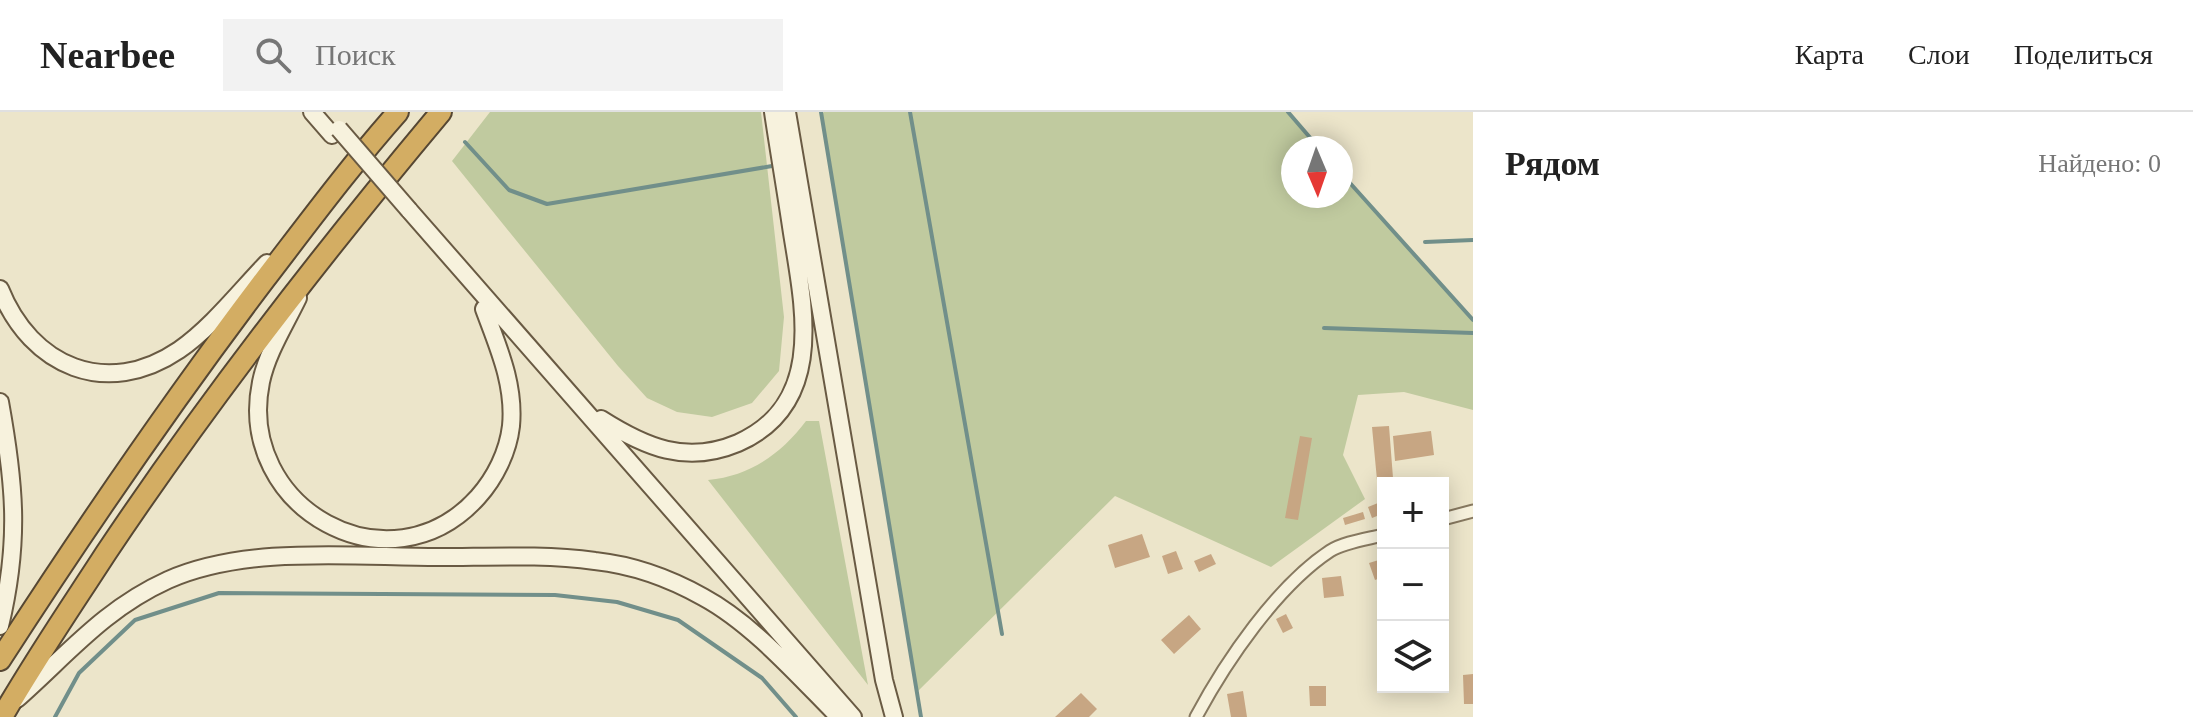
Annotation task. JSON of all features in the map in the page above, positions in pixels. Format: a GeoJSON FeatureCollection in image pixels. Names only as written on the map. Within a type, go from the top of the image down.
{"type":"FeatureCollection","features":[{"type":"Feature","properties":{"kind":"highway"},"geometry":{"type":"LineString","coordinates":[[0,660],[78,540],[194,373],[308,222],[398,112]]}},
{"type":"Feature","properties":{"kind":"highway"},"geometry":{"type":"LineString","coordinates":[[4,713],[165,466],[313,267],[441,112]]}},
{"type":"Feature","properties":{"kind":"main road"},"geometry":{"type":"LineString","coordinates":[[312,112],[336,132],[584,407],[853,717]]}},
{"type":"Feature","properties":{"kind":"main road"},"geometry":{"type":"LineString","coordinates":[[324,112],[336,132]]}},
{"type":"Feature","properties":{"kind":"main road"},"geometry":{"type":"LineString","coordinates":[[374,138],[391,112]]}},
{"type":"Feature","properties":{"kind":"main road"},"geometry":{"type":"LineString","coordinates":[[584,407],[634,440],[688,453],[718,450],[753,436],[771,421],[793,392],[802,362],[805,311],[773,112]]}},
{"type":"Feature","properties":{"kind":"main road"},"geometry":{"type":"LineString","coordinates":[[787,112],[884,680],[894,717]]}},
{"type":"Feature","properties":{"kind":"main road"},"geometry":{"type":"LineString","coordinates":[[406,213],[484,309],[841,717]]}},
{"type":"Feature","properties":{"kind":"main road"},"geometry":{"type":"LineString","coordinates":[[0,289],[7,306],[26,334],[51,357],[83,371],[133,371],[161,361],[182,348],[308,222]]}},
{"type":"Feature","properties":{"kind":"main road"},"geometry":{"type":"LineString","coordinates":[[313,267],[271,352],[261,381],[259,407],[262,442],[273,471],[295,501],[322,522],[363,537],[406,537],[432,529],[459,514],[494,476],[511,429],[511,400],[509,382],[484,309]]}},
{"type":"Feature","properties":{"kind":"main road"},"geometry":{"type":"LineString","coordinates":[[0,402],[11,473],[15,530],[8,593],[0,626]]}},
{"type":"Feature","properties":{"kind":"main road"},"geometry":{"type":"LineString","coordinates":[[4,713],[91,627],[122,603],[165,581],[202,568],[257,559],[312,557],[510,557],[595,561],[627,566],[705,598],[740,623],[841,717]]}},
{"type":"Feature","properties":{"kind":"street"},"geometry":{"type":"LineString","coordinates":[[1449,517],[1473,511]]}},
{"type":"Feature","properties":{"kind":"street"},"geometry":{"type":"LineString","coordinates":[[1196,717],[1221,672],[1264,614],[1309,567],[1333,549],[1377,537]]}},
{"type":"Feature","properties":{"kind":"green space"},"geometry":{"type":"Polygon","coordinates":[[[490,112],[761,112],[784,317],[779,371],[752,403],[712,417],[677,412],[647,398],[618,366],[452,161],[490,112]]]}},
{"type":"Feature","properties":{"kind":"green space"},"geometry":{"type":"Polygon","coordinates":[[[1288,112],[1309,136],[1281,136],[1281,208],[1353,208],[1353,186],[1473,320],[1473,410],[1404,392],[1358,395],[1343,455],[1365,499],[1271,567],[1115,496],[917,692],[821,114],[1288,112]]]}},
{"type":"Feature","properties":{"kind":"green space"},"geometry":{"type":"Polygon","coordinates":[[[806,421],[819,421],[868,685],[708,480],[738,474],[763,461],[786,444],[806,421]]]}},
{"type":"Feature","properties":{"kind":"building"},"geometry":{"type":"Polygon","coordinates":[[[1389,426],[1393,477],[1377,477],[1377,480],[1372,427],[1389,426]]]}},
{"type":"Feature","properties":{"kind":"building"},"geometry":{"type":"Polygon","coordinates":[[[1431,431],[1434,455],[1395,461],[1393,436],[1431,431]]]}},
{"type":"Feature","properties":{"kind":"building"},"geometry":{"type":"Polygon","coordinates":[[[1300,436],[1312,438],[1298,520],[1285,518],[1300,436]]]}},
{"type":"Feature","properties":{"kind":"building"},"geometry":{"type":"Polygon","coordinates":[[[1377,503],[1377,516],[1372,518],[1368,507],[1377,503]]]}},
{"type":"Feature","properties":{"kind":"building"},"geometry":{"type":"Polygon","coordinates":[[[1363,512],[1365,519],[1345,525],[1343,518],[1363,512]]]}},
{"type":"Feature","properties":{"kind":"building"},"geometry":{"type":"Polygon","coordinates":[[[1142,534],[1150,557],[1115,568],[1108,545],[1142,534]]]}},
{"type":"Feature","properties":{"kind":"building"},"geometry":{"type":"Polygon","coordinates":[[[1176,551],[1183,569],[1168,574],[1162,556],[1176,551]]]}},
{"type":"Feature","properties":{"kind":"building"},"geometry":{"type":"Polygon","coordinates":[[[1211,554],[1216,564],[1199,572],[1194,561],[1211,554]]]}},
{"type":"Feature","properties":{"kind":"building"},"geometry":{"type":"Polygon","coordinates":[[[1377,561],[1377,579],[1375,580],[1369,563],[1377,561]]]}},
{"type":"Feature","properties":{"kind":"building"},"geometry":{"type":"Polygon","coordinates":[[[1341,576],[1344,596],[1324,598],[1322,578],[1341,576]]]}},
{"type":"Feature","properties":{"kind":"building"},"geometry":{"type":"Polygon","coordinates":[[[1286,614],[1293,628],[1283,633],[1276,619],[1286,614]]]}},
{"type":"Feature","properties":{"kind":"building"},"geometry":{"type":"Polygon","coordinates":[[[1189,615],[1201,629],[1174,654],[1161,640],[1189,615]]]}},
{"type":"Feature","properties":{"kind":"building"},"geometry":{"type":"Polygon","coordinates":[[[1473,674],[1473,704],[1464,704],[1463,675],[1473,674]]]}},
{"type":"Feature","properties":{"kind":"building"},"geometry":{"type":"Polygon","coordinates":[[[1309,686],[1326,686],[1326,706],[1310,706],[1309,686]]]}},
{"type":"Feature","properties":{"kind":"building"},"geometry":{"type":"Polygon","coordinates":[[[1243,691],[1247,717],[1231,717],[1227,694],[1243,691]]]}},
{"type":"Feature","properties":{"kind":"building"},"geometry":{"type":"Polygon","coordinates":[[[1081,693],[1097,709],[1089,717],[1055,717],[1081,693]]]}},
{"type":"Feature","properties":{"kind":"waterway"},"geometry":{"type":"LineString","coordinates":[[821,112],[921,717]]}},
{"type":"Feature","properties":{"kind":"waterway"},"geometry":{"type":"LineString","coordinates":[[910,112],[1002,634]]}},
{"type":"Feature","properties":{"kind":"waterway"},"geometry":{"type":"LineString","coordinates":[[1288,112],[1309,136]]}},
{"type":"Feature","properties":{"kind":"waterway"},"geometry":{"type":"LineString","coordinates":[[465,142],[509,190],[547,204],[772,166]]}},
{"type":"Feature","properties":{"kind":"waterway"},"geometry":{"type":"LineString","coordinates":[[1353,186],[1473,320]]}},
{"type":"Feature","properties":{"kind":"waterway"},"geometry":{"type":"LineString","coordinates":[[1425,242],[1473,240]]}},
{"type":"Feature","properties":{"kind":"waterway"},"geometry":{"type":"LineString","coordinates":[[1324,328],[1473,333]]}},
{"type":"Feature","properties":{"kind":"waterway"},"geometry":{"type":"LineString","coordinates":[[55,717],[79,673],[135,620],[219,593],[555,595],[617,602],[678,620],[762,678],[796,717]]}}]}
